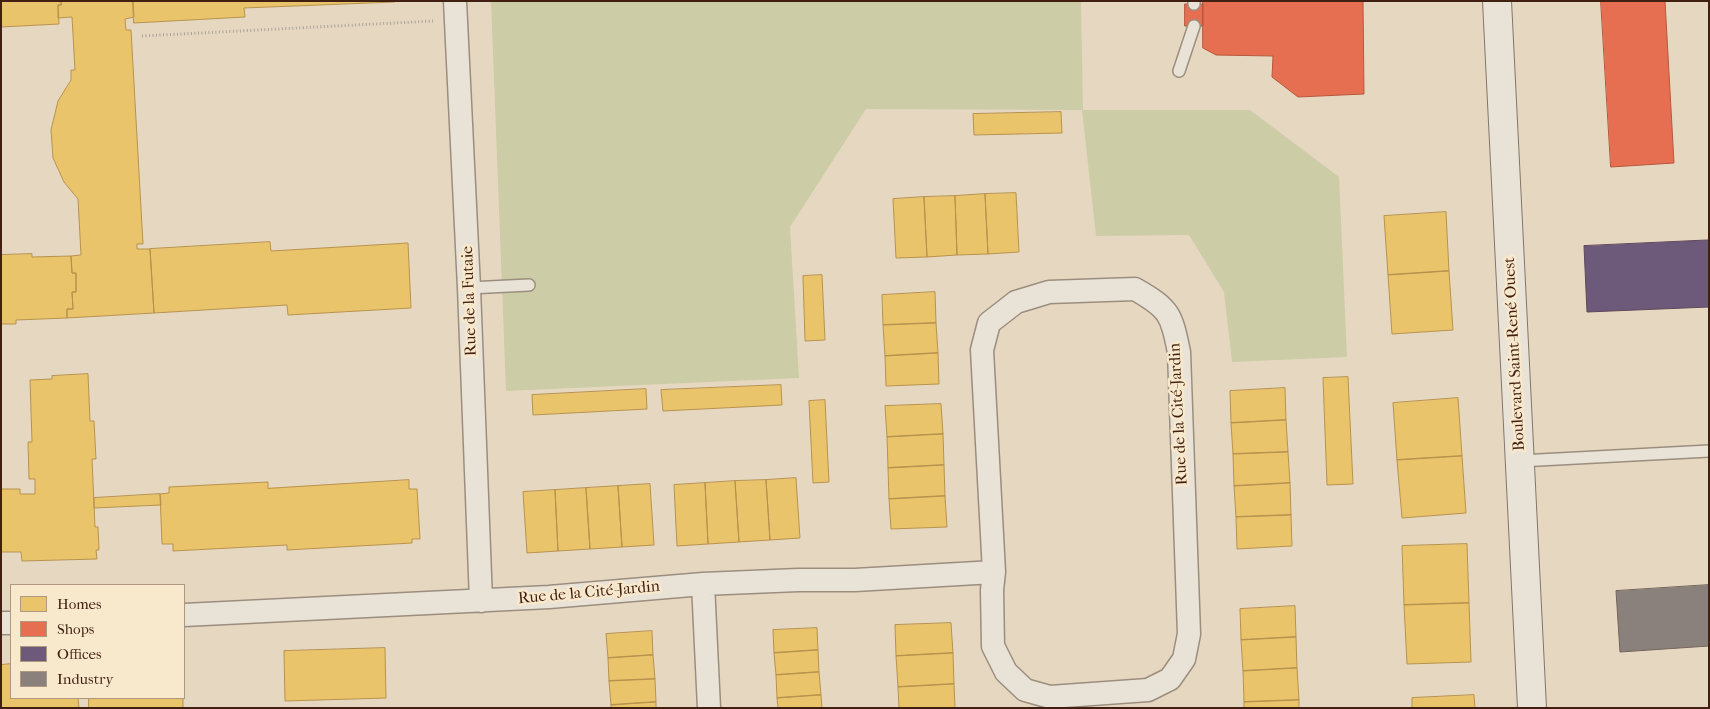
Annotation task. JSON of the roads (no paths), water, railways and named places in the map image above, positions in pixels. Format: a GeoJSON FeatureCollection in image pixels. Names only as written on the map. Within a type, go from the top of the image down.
{"type":"FeatureCollection","features":[{"type":"Feature","properties":{"kind":"street","name":"Boulevard Saint-René Ouest"},"geometry":{"type":"LineString","coordinates":[[1497,1],[1532,708]]}},
{"type":"Feature","properties":{"kind":"street","name":"Rue de la Futaie"},"geometry":{"type":"LineString","coordinates":[[456,11],[481,601]]}},
{"type":"Feature","properties":{"kind":"street","name":"Rue de la Cité-Jardin"},"geometry":{"type":"LineString","coordinates":[[1135,289],[1158,302],[1172,321],[1179,352],[1189,634],[1184,659],[1170,679],[1148,690],[1050,697],[1025,690],[1006,672],[993,646],[992,590],[994,572],[982,350],[989,324],[1016,302],[1049,292],[1135,289]]}},
{"type":"Feature","properties":{"kind":"street","name":"Rue de la Cité-Jardin"},"geometry":{"type":"LineString","coordinates":[[185,615],[549,597],[703,584],[855,580],[994,572]]}},
{"type":"Feature","properties":{"kind":"street"},"geometry":{"type":"LineString","coordinates":[[703,584],[710,708]]}},
{"type":"Feature","properties":{"kind":"lane"},"geometry":{"type":"LineString","coordinates":[[1179,71],[1194,26]]}},
{"type":"Feature","properties":{"kind":"lane"},"geometry":{"type":"LineString","coordinates":[[469,288],[529,285]]}},
{"type":"Feature","properties":{"kind":"lane"},"geometry":{"type":"LineString","coordinates":[[1520,461],[1709,451]]}}]}
